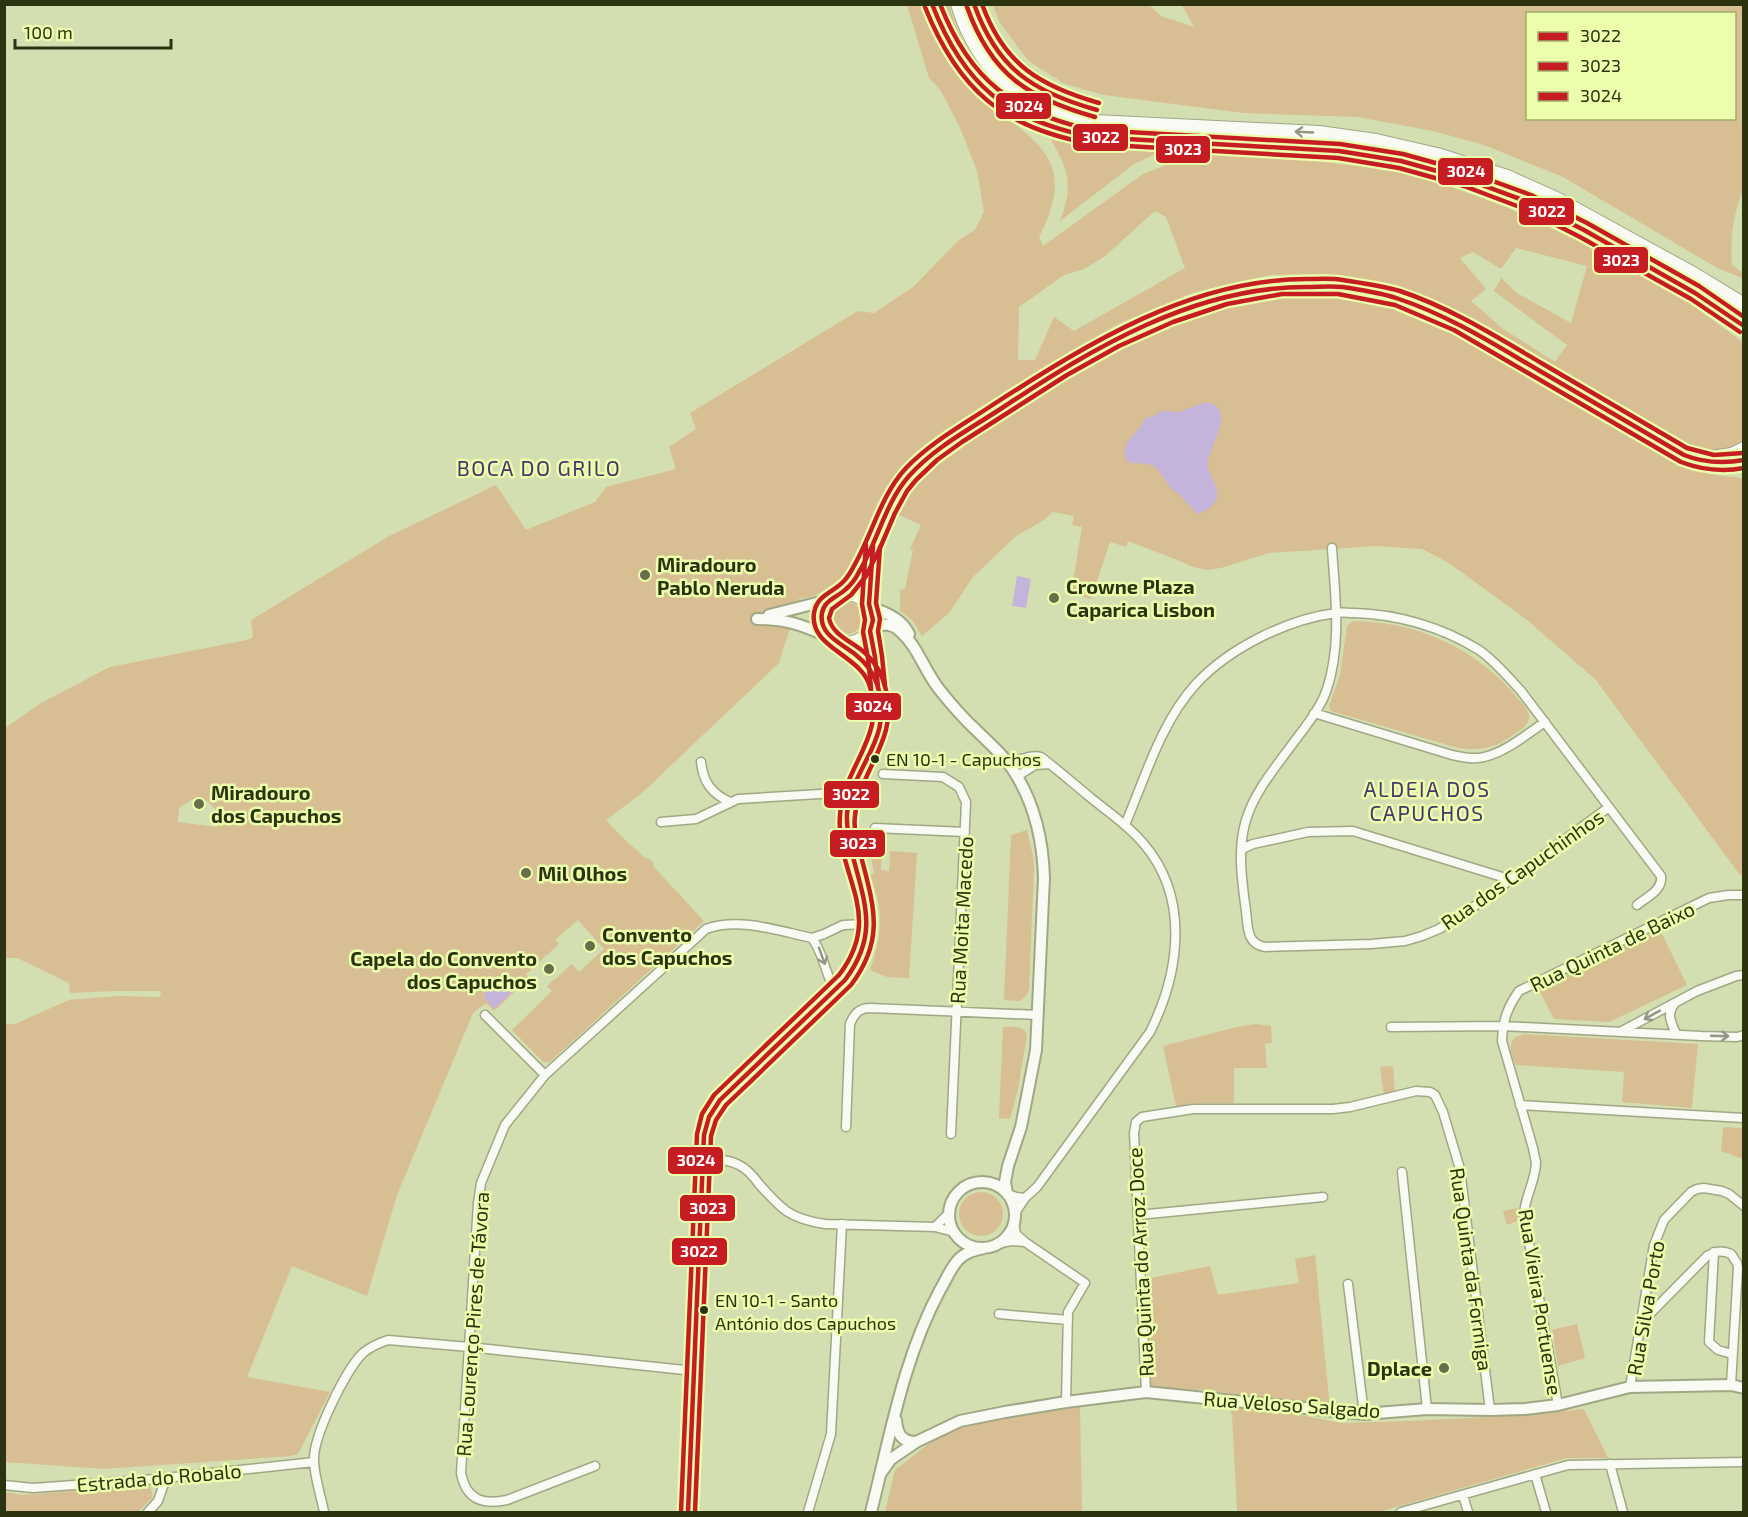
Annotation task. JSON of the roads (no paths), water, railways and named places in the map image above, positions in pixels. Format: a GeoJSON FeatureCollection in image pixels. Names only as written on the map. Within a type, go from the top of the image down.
{"type":"FeatureCollection","features":[{"type":"Feature","properties":{"kind":"main road"},"geometry":{"type":"LineString","coordinates":[[932,4],[945,38],[968,72],[982,87],[1007,107],[1046,126],[1092,137],[1339,151],[1394,160],[1447,173],[1504,192],[1563,218],[1685,287],[1743,326]]}},
{"type":"Feature","properties":{"kind":"main road"},"geometry":{"type":"LineString","coordinates":[[958,4],[969,34],[995,74],[1034,104],[1052,111],[1095,122],[1329,134],[1437,154],[1507,177],[1558,200],[1683,268],[1743,305]]}},
{"type":"Feature","properties":{"kind":"main road"},"geometry":{"type":"LineString","coordinates":[[877,682],[872,671],[858,656],[825,631],[822,621],[823,610],[829,600],[842,593],[861,569],[886,511],[901,487],[923,463],[953,441],[1113,339],[1153,321],[1228,295],[1263,288],[1316,285],[1393,297],[1431,310],[1465,327],[1674,450],[1693,459],[1712,464],[1743,465]]}},
{"type":"Feature","properties":{"kind":"main road"},"geometry":{"type":"LineString","coordinates":[[1674,450],[1711,458],[1732,454],[1743,449]]}},
{"type":"Feature","properties":{"kind":"main road"},"geometry":{"type":"LineString","coordinates":[[1712,464],[1743,460]]}},
{"type":"Feature","properties":{"kind":"main road"},"geometry":{"type":"LineString","coordinates":[[688,1512],[702,1158],[704,1135],[709,1117],[720,1100],[835,990],[854,969],[866,944],[868,924],[864,896],[851,847],[847,821],[853,792],[881,724],[882,706],[871,628],[873,614],[869,588],[872,548]]}},
{"type":"Feature","properties":{"kind":"main road"},"geometry":{"type":"LineString","coordinates":[[842,593],[857,594],[870,606]]}},
{"type":"Feature","properties":{"kind":"main road"},"geometry":{"type":"LineString","coordinates":[[834,640],[845,644],[855,643],[863,638],[871,628]]}},
{"type":"Feature","properties":{"kind":"street","name":"Rua dos Capuchinhos"},"geometry":{"type":"LineString","coordinates":[[1332,548],[1336,612],[1335,643],[1332,671],[1326,692],[1252,804],[1246,821],[1241,870],[1248,931],[1252,941],[1257,945],[1265,946],[1371,944],[1405,941],[1439,929],[1512,880],[1609,807]]}},
{"type":"Feature","properties":{"kind":"street"},"geometry":{"type":"LineString","coordinates":[[829,600],[757,618],[789,621],[834,640]]}},
{"type":"Feature","properties":{"kind":"street"},"geometry":{"type":"LineString","coordinates":[[870,606],[903,624],[912,645]]}},
{"type":"Feature","properties":{"kind":"street"},"geometry":{"type":"LineString","coordinates":[[1125,825],[1160,741],[1175,712],[1196,684],[1225,657],[1262,636],[1299,622],[1336,612],[1367,613],[1424,624],[1479,650],[1498,665],[1545,722],[1660,876],[1662,882],[1660,887],[1637,905]]}},
{"type":"Feature","properties":{"kind":"street"},"geometry":{"type":"LineString","coordinates":[[871,628],[882,624],[890,625],[902,633],[939,689],[1018,776],[1036,818],[1043,851],[1044,879],[1036,1050],[1021,1126],[1005,1182],[1007,1194],[1015,1211],[1016,1234],[1085,1283],[1070,1307],[1066,1402]]}},
{"type":"Feature","properties":{"kind":"street"},"geometry":{"type":"LineString","coordinates":[[1314,713],[1468,758],[1483,758],[1498,753],[1545,722]]}},
{"type":"Feature","properties":{"kind":"street"},"geometry":{"type":"LineString","coordinates":[[1000,1243],[1008,1236],[1017,1210],[1025,1198],[1037,1187],[1150,1032],[1170,979],[1176,935],[1170,891],[1159,866],[1144,844],[1125,825],[1041,757],[1035,756],[1007,762]]}},
{"type":"Feature","properties":{"kind":"street"},"geometry":{"type":"LineString","coordinates":[[701,762],[710,790],[730,802]]}},
{"type":"Feature","properties":{"kind":"street"},"geometry":{"type":"LineString","coordinates":[[1018,776],[1035,765],[1049,765]]}},
{"type":"Feature","properties":{"kind":"street","name":"Rua Moita Macedo"},"geometry":{"type":"LineString","coordinates":[[883,774],[944,777],[959,787],[966,802],[951,1134]]}},
{"type":"Feature","properties":{"kind":"street"},"geometry":{"type":"LineString","coordinates":[[661,822],[696,819],[738,799],[853,792]]}},
{"type":"Feature","properties":{"kind":"street"},"geometry":{"type":"LineString","coordinates":[[875,828],[965,832]]}},
{"type":"Feature","properties":{"kind":"street"},"geometry":{"type":"LineString","coordinates":[[1242,849],[1253,844],[1308,832],[1353,831],[1512,880]]}},
{"type":"Feature","properties":{"kind":"street","name":"Rua Quinta de Baixo"},"geometry":{"type":"LineString","coordinates":[[1503,1026],[1509,1006],[1519,991],[1709,898],[1743,895]]}},
{"type":"Feature","properties":{"kind":"street","name":"Rua Lourenço Pires de Távora"},"geometry":{"type":"LineString","coordinates":[[595,1466],[495,1503],[485,1502],[475,1497],[463,1483],[461,1473],[481,1183],[505,1125],[545,1075],[706,929],[725,924],[745,925],[812,938]]}},
{"type":"Feature","properties":{"kind":"street"},"geometry":{"type":"LineString","coordinates":[[835,990],[829,980],[821,953],[812,938],[843,925],[868,924]]}},
{"type":"Feature","properties":{"kind":"street"},"geometry":{"type":"LineString","coordinates":[[1620,1032],[1677,1001],[1726,979],[1743,975]]}},
{"type":"Feature","properties":{"kind":"street"},"geometry":{"type":"LineString","coordinates":[[1676,1034],[1669,1019],[1670,1011],[1677,1001]]}},
{"type":"Feature","properties":{"kind":"street"},"geometry":{"type":"LineString","coordinates":[[846,1127],[850,1024],[854,1015],[864,1008],[1038,1015]]}},
{"type":"Feature","properties":{"kind":"street"},"geometry":{"type":"LineString","coordinates":[[485,1015],[545,1075]]}},
{"type":"Feature","properties":{"kind":"street"},"geometry":{"type":"LineString","coordinates":[[1390,1028],[1503,1026],[1737,1037],[1743,1035]]}},
{"type":"Feature","properties":{"kind":"street","name":"Rua Vieira Portuense"},"geometry":{"type":"LineString","coordinates":[[1503,1026],[1503,1050],[1536,1164],[1524,1203],[1524,1214],[1557,1405]]}},
{"type":"Feature","properties":{"kind":"street","name":"Rua Quinta do Arroz Doce"},"geometry":{"type":"LineString","coordinates":[[1146,1392],[1134,1133],[1136,1122],[1142,1117],[1193,1109],[1333,1109],[1416,1091],[1430,1092],[1435,1095]]}},
{"type":"Feature","properties":{"kind":"street","name":"Rua Quinta da Formiga"},"geometry":{"type":"LineString","coordinates":[[1435,1095],[1443,1112],[1460,1170],[1490,1410]]}},
{"type":"Feature","properties":{"kind":"street"},"geometry":{"type":"LineString","coordinates":[[1520,1105],[1743,1118]]}},
{"type":"Feature","properties":{"kind":"street"},"geometry":{"type":"LineString","coordinates":[[702,1158],[728,1161],[739,1165],[783,1210],[812,1222],[935,1227],[955,1234],[966,1244],[984,1248]]}},
{"type":"Feature","properties":{"kind":"street"},"geometry":{"type":"LineString","coordinates":[[991,1183],[999,1178],[1008,1166]]}},
{"type":"Feature","properties":{"kind":"street"},"geometry":{"type":"LineString","coordinates":[[1402,1172],[1427,1409]]}},
{"type":"Feature","properties":{"kind":"street"},"geometry":{"type":"LineString","coordinates":[[935,1227],[949,1213],[954,1198],[969,1184],[991,1183],[1007,1194],[1025,1198]]}},
{"type":"Feature","properties":{"kind":"street","name":"Rua Silva Porto"},"geometry":{"type":"LineString","coordinates":[[1630,1387],[1654,1245],[1664,1220],[1691,1192],[1697,1189],[1722,1191],[1743,1206]]}},
{"type":"Feature","properties":{"kind":"street"},"geometry":{"type":"LineString","coordinates":[[1138,1215],[1323,1197]]}},
{"type":"Feature","properties":{"kind":"street"},"geometry":{"type":"LineString","coordinates":[[949,1213],[960,1247],[959,1259]]}},
{"type":"Feature","properties":{"kind":"street"},"geometry":{"type":"LineString","coordinates":[[808,1512],[831,1434],[842,1224]]}},
{"type":"Feature","properties":{"kind":"street"},"geometry":{"type":"LineString","coordinates":[[872,1512],[906,1372],[923,1324],[947,1278],[959,1259],[969,1252],[1000,1243],[1025,1242]]}},
{"type":"Feature","properties":{"kind":"street"},"geometry":{"type":"LineString","coordinates":[[1641,1323],[1707,1256],[1721,1251],[1731,1254],[1737,1263],[1731,1385]]}},
{"type":"Feature","properties":{"kind":"street"},"geometry":{"type":"LineString","coordinates":[[1714,1252],[1709,1342],[1718,1350],[1732,1354]]}},
{"type":"Feature","properties":{"kind":"street"},"geometry":{"type":"LineString","coordinates":[[1348,1284],[1364,1414]]}},
{"type":"Feature","properties":{"kind":"street"},"geometry":{"type":"LineString","coordinates":[[999,1314],[1068,1320]]}},
{"type":"Feature","properties":{"kind":"street"},"geometry":{"type":"LineString","coordinates":[[324,1512],[314,1462],[315,1447],[321,1426],[362,1354],[388,1340],[694,1371]]}},
{"type":"Feature","properties":{"kind":"street","name":"Rua Veloso Salgado"},"geometry":{"type":"LineString","coordinates":[[881,1473],[886,1464],[916,1442],[960,1421],[1066,1402],[1146,1392],[1364,1414],[1427,1409],[1490,1410],[1557,1405],[1630,1387],[1731,1385],[1743,1388]]}},
{"type":"Feature","properties":{"kind":"street"},"geometry":{"type":"LineString","coordinates":[[895,1414],[897,1429],[901,1437],[906,1441],[916,1442]]}},
{"type":"Feature","properties":{"kind":"street"},"geometry":{"type":"LineString","coordinates":[[888,1443],[901,1437]]}},
{"type":"Feature","properties":{"kind":"street"},"geometry":{"type":"LineString","coordinates":[[888,1443],[890,1449],[899,1455]]}},
{"type":"Feature","properties":{"kind":"street","name":"Estrada do Robalo"},"geometry":{"type":"LineString","coordinates":[[4,1485],[33,1488],[166,1478],[314,1462]]}},
{"type":"Feature","properties":{"kind":"street"},"geometry":{"type":"LineString","coordinates":[[1401,1512],[1568,1465],[1743,1462]]}},
{"type":"Feature","properties":{"kind":"street"},"geometry":{"type":"LineString","coordinates":[[1610,1464],[1623,1512]]}},
{"type":"Feature","properties":{"kind":"street"},"geometry":{"type":"LineString","coordinates":[[1535,1474],[1546,1512]]}},
{"type":"Feature","properties":{"kind":"street"},"geometry":{"type":"LineString","coordinates":[[148,1512],[158,1501],[166,1478]]}},
{"type":"Feature","properties":{"kind":"street"},"geometry":{"type":"LineString","coordinates":[[1463,1495],[1468,1512]]}},
{"type":"Feature","properties":{"kind":"place","name":"Miradouro Pablo Neruda"},"geometry":{"type":"Point","coordinates":[645,575]}},
{"type":"Feature","properties":{"kind":"place","name":"Crowne Plaza Caparica Lisbon"},"geometry":{"type":"Point","coordinates":[1054,598]}},
{"type":"Feature","properties":{"kind":"place","name":"EN 10-1 - Capuchos"},"geometry":{"type":"Point","coordinates":[875,759]}},
{"type":"Feature","properties":{"kind":"place","name":"Miradouro dos Capuchos"},"geometry":{"type":"Point","coordinates":[199,804]}},
{"type":"Feature","properties":{"kind":"place","name":"Mil Olhos"},"geometry":{"type":"Point","coordinates":[526,873]}},
{"type":"Feature","properties":{"kind":"place","name":"Convento dos Capuchos"},"geometry":{"type":"Point","coordinates":[590,946]}},
{"type":"Feature","properties":{"kind":"place","name":"Capela do Convento dos Capuchos"},"geometry":{"type":"Point","coordinates":[549,969]}},
{"type":"Feature","properties":{"kind":"place","name":"EN 10-1 - Santo António dos Capuchos"},"geometry":{"type":"Point","coordinates":[704,1310]}},
{"type":"Feature","properties":{"kind":"place","name":"Dplace"},"geometry":{"type":"Point","coordinates":[1444,1368]}},
{"type":"Feature","properties":{"kind":"district","name":"BOCA DO GRILO"},"geometry":{"type":"Point","coordinates":[539,467]}},
{"type":"Feature","properties":{"kind":"district","name":"ALDEIA DOS CAPUCHOS"},"geometry":{"type":"Point","coordinates":[1427,800]}}]}
